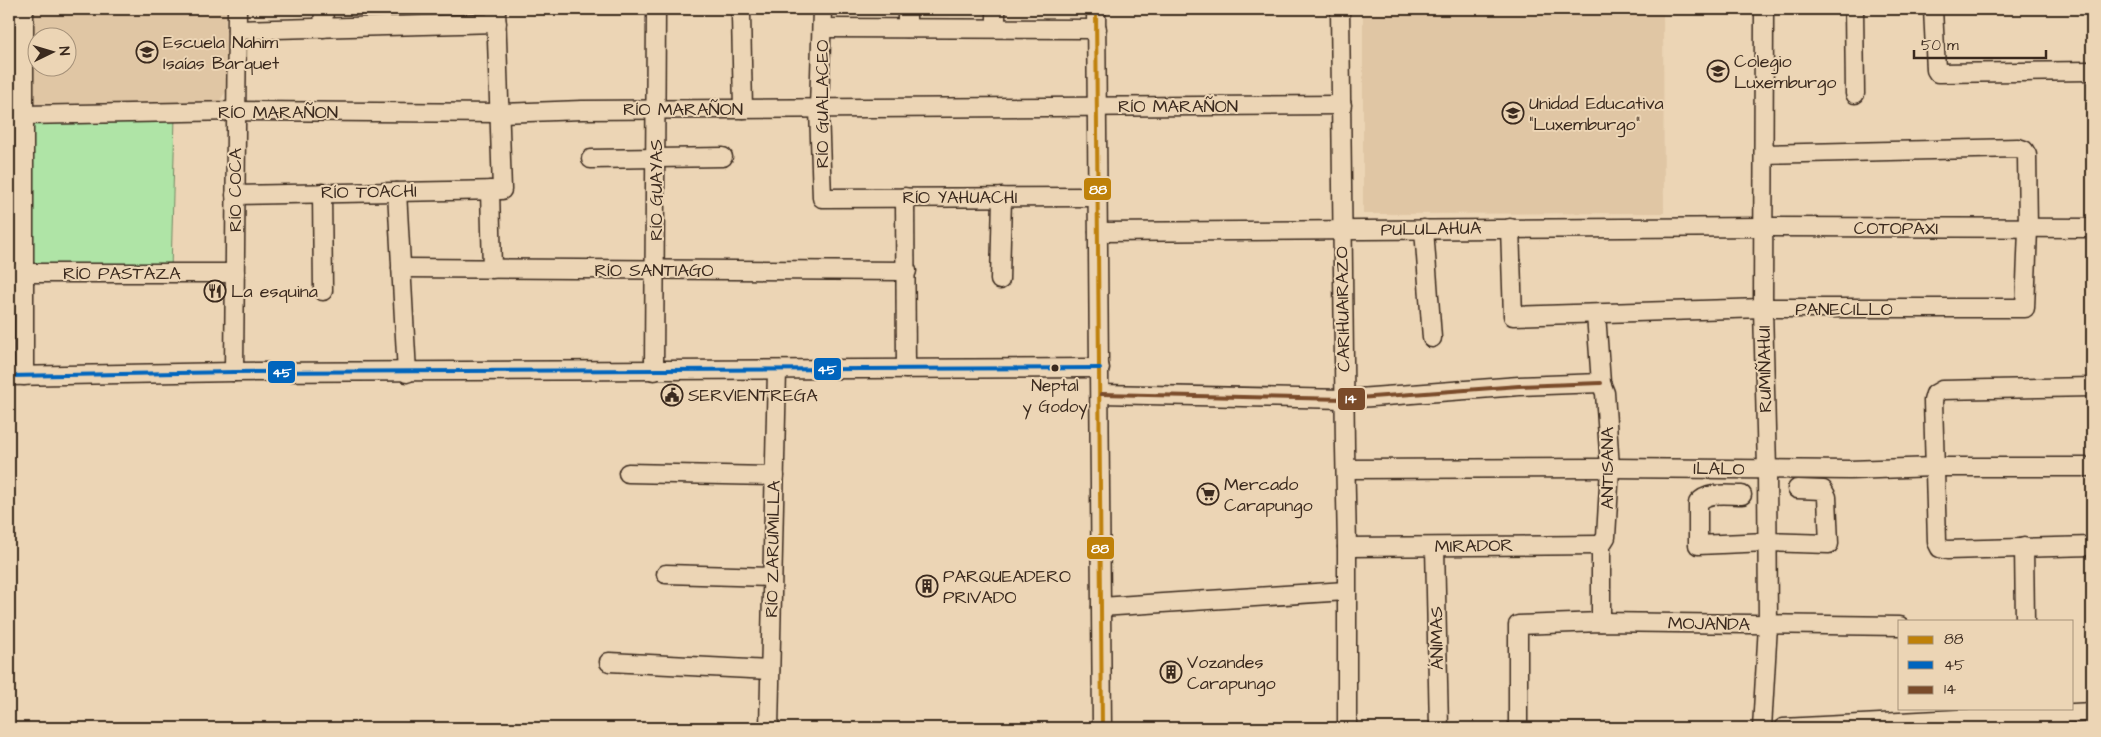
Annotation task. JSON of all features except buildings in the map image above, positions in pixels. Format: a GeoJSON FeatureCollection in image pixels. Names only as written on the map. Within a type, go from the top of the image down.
{"type":"FeatureCollection","features":[{"type":"Feature","properties":{"kind":"street"},"geometry":{"type":"LineString","coordinates":[[24,9],[16,52],[24,115],[16,273],[16,376],[234,372],[407,373],[1100,368]]}},
{"type":"Feature","properties":{"kind":"street","name":"RÍO COCA"},"geometry":{"type":"LineString","coordinates":[[234,372],[237,9]]}},
{"type":"Feature","properties":{"kind":"street"},"geometry":{"type":"LineString","coordinates":[[323,28],[324,9]]}},
{"type":"Feature","properties":{"kind":"street","name":"RÍO GUAYAS"},"geometry":{"type":"LineString","coordinates":[[654,371],[656,9]]}},
{"type":"Feature","properties":{"kind":"street","name":"RÍO GUALACEO"},"geometry":{"type":"LineString","coordinates":[[822,9],[819,109],[822,198]]}},
{"type":"Feature","properties":{"kind":"street"},"geometry":{"type":"LineString","coordinates":[[907,9],[907,28]]}},
{"type":"Feature","properties":{"kind":"street"},"geometry":{"type":"LineString","coordinates":[[996,9],[996,28]]}},
{"type":"Feature","properties":{"kind":"street"},"geometry":{"type":"LineString","coordinates":[[1096,9],[1101,394],[1102,728]]}},
{"type":"Feature","properties":{"kind":"street","name":"CARIHUAIRAZO"},"geometry":{"type":"LineString","coordinates":[[1340,9],[1347,547],[1347,728]]}},
{"type":"Feature","properties":{"kind":"street","name":"RUMIÑAHUI"},"geometry":{"type":"LineString","coordinates":[[1762,728],[1768,625],[1763,308],[1764,9]]}},
{"type":"Feature","properties":{"kind":"street"},"geometry":{"type":"LineString","coordinates":[[1854,9],[1855,94]]}},
{"type":"Feature","properties":{"kind":"street"},"geometry":{"type":"LineString","coordinates":[[1933,9],[1936,70],[1938,73],[2092,71]]}},
{"type":"Feature","properties":{"kind":"street"},"geometry":{"type":"LineString","coordinates":[[741,14],[743,109]]}},
{"type":"Feature","properties":{"kind":"street"},"geometry":{"type":"LineString","coordinates":[[236,30],[323,28],[406,17],[497,16],[500,112],[492,269]]}},
{"type":"Feature","properties":{"kind":"street"},"geometry":{"type":"LineString","coordinates":[[822,28],[1096,29]]}},
{"type":"Feature","properties":{"kind":"street","name":"RÍO MARAÑON"},"geometry":{"type":"LineString","coordinates":[[24,115],[236,111],[500,112],[656,109],[1342,105]]}},
{"type":"Feature","properties":{"kind":"street"},"geometry":{"type":"LineString","coordinates":[[1764,154],[2018,148],[2024,150],[2027,155],[2028,229]]}},
{"type":"Feature","properties":{"kind":"street"},"geometry":{"type":"LineString","coordinates":[[591,159],[723,157]]}},
{"type":"Feature","properties":{"kind":"street","name":"RÍO TOACHI"},"geometry":{"type":"LineString","coordinates":[[236,196],[496,190]]}},
{"type":"Feature","properties":{"kind":"street"},"geometry":{"type":"LineString","coordinates":[[397,192],[407,373]]}},
{"type":"Feature","properties":{"kind":"street"},"geometry":{"type":"LineString","coordinates":[[322,193],[323,291]]}},
{"type":"Feature","properties":{"kind":"street"},"geometry":{"type":"LineString","coordinates":[[905,197],[907,271],[906,369]]}},
{"type":"Feature","properties":{"kind":"street"},"geometry":{"type":"LineString","coordinates":[[1000,280],[1002,197]]}},
{"type":"Feature","properties":{"kind":"street","name":"RÍO YAHUACHI"},"geometry":{"type":"LineString","coordinates":[[822,198],[1098,197]]}},
{"type":"Feature","properties":{"kind":"street","name":"PULULAHUA"},"geometry":{"type":"LineString","coordinates":[[1098,232],[1763,227]]}},
{"type":"Feature","properties":{"kind":"street","name":"COTOPAXI"},"geometry":{"type":"LineString","coordinates":[[1763,227],[2092,228]]}},
{"type":"Feature","properties":{"kind":"street","name":"PANECILLO"},"geometry":{"type":"LineString","coordinates":[[1510,228],[1513,316],[1763,308],[2025,308],[2028,229]]}},
{"type":"Feature","properties":{"kind":"street"},"geometry":{"type":"LineString","coordinates":[[1424,229],[1432,338]]}},
{"type":"Feature","properties":{"kind":"street","name":"RÍO SANTIAGO"},"geometry":{"type":"LineString","coordinates":[[401,268],[907,271]]}},
{"type":"Feature","properties":{"kind":"street","name":"RÍO PASTAZA"},"geometry":{"type":"LineString","coordinates":[[16,273],[235,273]]}},
{"type":"Feature","properties":{"kind":"street","name":"ANTISANA"},"geometry":{"type":"LineString","coordinates":[[1596,314],[1601,383],[1605,393],[1610,468],[1606,536],[1601,545],[1601,622]]}},
{"type":"Feature","properties":{"kind":"street","name":"RÍO ZARUMILLA"},"geometry":{"type":"LineString","coordinates":[[769,728],[777,370]]}},
{"type":"Feature","properties":{"kind":"street"},"geometry":{"type":"LineString","coordinates":[[1101,394],[1345,399],[1519,386],[1601,383]]}},
{"type":"Feature","properties":{"kind":"street"},"geometry":{"type":"LineString","coordinates":[[2092,387],[1942,390],[1935,394],[1933,402],[1937,542],[1940,548],[1947,550],[2092,546]]}},
{"type":"Feature","properties":{"kind":"street","name":"ILALO"},"geometry":{"type":"LineString","coordinates":[[1346,469],[1610,468],[1850,470],[1934,467],[2092,467]]}},
{"type":"Feature","properties":{"kind":"street"},"geometry":{"type":"LineString","coordinates":[[628,473],[775,476]]}},
{"type":"Feature","properties":{"kind":"street"},"geometry":{"type":"LineString","coordinates":[[1742,495],[1707,496],[1698,502],[1698,545],[1767,542],[1829,544],[1827,497],[1823,490],[1797,489]]}},
{"type":"Feature","properties":{"kind":"street","name":"MIRADOR"},"geometry":{"type":"LineString","coordinates":[[1347,547],[1601,545]]}},
{"type":"Feature","properties":{"kind":"street","name":"ÁNIMAS"},"geometry":{"type":"LineString","coordinates":[[1435,547],[1439,728]]}},
{"type":"Feature","properties":{"kind":"street"},"geometry":{"type":"LineString","coordinates":[[2024,547],[2025,620]]}},
{"type":"Feature","properties":{"kind":"street"},"geometry":{"type":"LineString","coordinates":[[666,574],[772,577]]}},
{"type":"Feature","properties":{"kind":"street"},"geometry":{"type":"LineString","coordinates":[[1101,607],[1346,591]]}},
{"type":"Feature","properties":{"kind":"street","name":"MOJANDA"},"geometry":{"type":"LineString","coordinates":[[1518,728],[1518,625],[1601,622],[1898,626]]}},
{"type":"Feature","properties":{"kind":"street"},"geometry":{"type":"LineString","coordinates":[[608,662],[770,670]]}},
{"type":"Feature","properties":{"kind":"street"},"geometry":{"type":"LineString","coordinates":[[1784,728],[2025,711],[2092,712]]}},
{"type":"Feature","properties":{"kind":"shaded area","name":"Escuela Nahim Isaías Barquet"},"geometry":{"type":"Polygon","coordinates":[[[27,9],[225,9],[227,90],[219,102],[27,104],[27,9]]]}},
{"type":"Feature","properties":{"kind":"shaded area"},"geometry":{"type":"Polygon","coordinates":[[[1129,9],[1279,9],[1129,11],[1129,9]]]}},
{"type":"Feature","properties":{"kind":"shaded area","name":"Unidad Educativa \"Luxemburgo\""},"geometry":{"type":"Polygon","coordinates":[[[1663,13],[1664,213],[1363,214],[1363,14],[1663,13]]]}},
{"type":"Feature","properties":{"kind":"green space"},"geometry":{"type":"Polygon","coordinates":[[[175,116],[171,271],[29,271],[27,122],[175,116]]]}},
{"type":"Feature","properties":{"kind":"transit line","name":"88"},"geometry":{"type":"LineString","coordinates":[[1096,9],[1102,728]]}},
{"type":"Feature","properties":{"kind":"transit line","name":"45"},"geometry":{"type":"LineString","coordinates":[[9,376],[234,372],[1100,368]]}},
{"type":"Feature","properties":{"kind":"transit line","name":"14"},"geometry":{"type":"LineString","coordinates":[[1101,394],[1345,399],[1519,386],[1601,383]]}},
{"type":"Feature","properties":{"kind":"place","name":"Escuela Nahim Isaías Barquet"},"geometry":{"type":"Point","coordinates":[147,52]}},
{"type":"Feature","properties":{"kind":"place","name":"Colegio Luxemburgo"},"geometry":{"type":"Point","coordinates":[1718,71]}},
{"type":"Feature","properties":{"kind":"place","name":"Unidad Educativa \"Luxemburgo\""},"geometry":{"type":"Point","coordinates":[1513,113]}},
{"type":"Feature","properties":{"kind":"place","name":"La esquina"},"geometry":{"type":"Point","coordinates":[215,291]}},
{"type":"Feature","properties":{"kind":"place","name":"Neptal y Godoy"},"geometry":{"type":"Point","coordinates":[1055,368]}},
{"type":"Feature","properties":{"kind":"place","name":"SERVIENTREGA"},"geometry":{"type":"Point","coordinates":[672,395]}},
{"type":"Feature","properties":{"kind":"place","name":"Mercado Carapungo"},"geometry":{"type":"Point","coordinates":[1208,494]}},
{"type":"Feature","properties":{"kind":"place","name":"PARQUEADERO PRIVADO"},"geometry":{"type":"Point","coordinates":[927,586]}},
{"type":"Feature","properties":{"kind":"place","name":"Vozandes Carapungo"},"geometry":{"type":"Point","coordinates":[1171,672]}}]}
